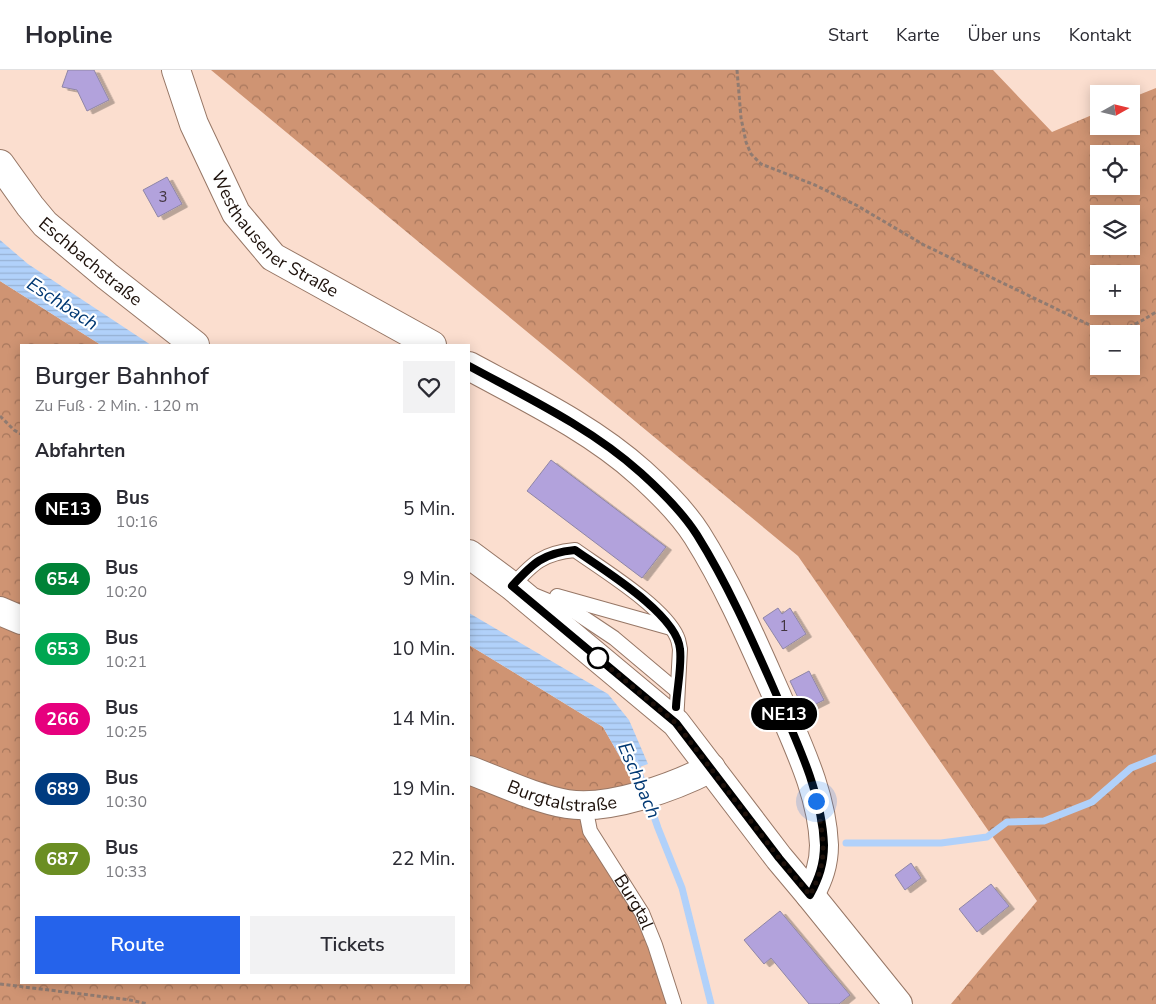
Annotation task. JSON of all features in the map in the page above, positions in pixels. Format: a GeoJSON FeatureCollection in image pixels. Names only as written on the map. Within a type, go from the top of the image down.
{"type":"FeatureCollection","features":[{"type":"Feature","properties":{"kind":"main road","name":"Westhausener Straße"},"geometry":{"type":"LineString","coordinates":[[176,70],[194,124],[236,213],[273,257],[430,344]]}},
{"type":"Feature","properties":{"kind":"main road","name":"Eschbachstraße"},"geometry":{"type":"LineString","coordinates":[[0,164],[45,224],[107,276],[194,344]]}},
{"type":"Feature","properties":{"kind":"main road"},"geometry":{"type":"LineString","coordinates":[[470,367],[580,427],[611,449],[654,485],[696,534],[735,602],[798,746],[813,787],[824,853],[823,865],[810,895]]}},
{"type":"Feature","properties":{"kind":"main road"},"geometry":{"type":"LineString","coordinates":[[470,555],[512,586],[676,723],[779,858],[898,1004]]}},
{"type":"Feature","properties":{"kind":"main road"},"geometry":{"type":"LineString","coordinates":[[0,611],[20,620]]}},
{"type":"Feature","properties":{"kind":"main road","name":"Burgtalstraße"},"geometry":{"type":"LineString","coordinates":[[470,770],[556,802],[585,806],[605,804],[647,793],[696,776],[711,768]]}},
{"type":"Feature","properties":{"kind":"lane"},"geometry":{"type":"LineString","coordinates":[[512,586],[533,564],[551,554],[575,550],[649,603],[678,638],[680,649],[676,723]]}},
{"type":"Feature","properties":{"kind":"lane"},"geometry":{"type":"LineString","coordinates":[[512,586],[561,597],[671,628]]}},
{"type":"Feature","properties":{"kind":"lane"},"geometry":{"type":"LineString","coordinates":[[512,586],[575,612],[614,638],[677,691]]}},
{"type":"Feature","properties":{"kind":"lane","name":"Burgtal"},"geometry":{"type":"LineString","coordinates":[[585,806],[590,831],[642,913],[655,945],[674,1004]]}},
{"type":"Feature","properties":{"kind":"path"},"geometry":{"type":"LineString","coordinates":[[737,70],[741,118],[746,142],[751,154],[761,164],[856,204],[924,245],[1098,329],[1112,331],[1127,328],[1156,312]]}},
{"type":"Feature","properties":{"kind":"path"},"geometry":{"type":"LineString","coordinates":[[0,416],[20,433]]}},
{"type":"Feature","properties":{"kind":"path"},"geometry":{"type":"LineString","coordinates":[[0,984],[130,1000],[148,1004]]}},
{"type":"Feature","properties":{"kind":"green space"},"geometry":{"type":"Polygon","coordinates":[[[211,70],[993,70],[1052,132],[1090,116],[1090,135],[1140,135],[1140,94],[1156,88],[1156,1004],[951,1004],[1037,901],[798,556],[211,70]]]}},
{"type":"Feature","properties":{"kind":"green space"},"geometry":{"type":"Polygon","coordinates":[[[0,281],[99,344],[20,344],[20,984],[470,984],[470,646],[603,727],[628,771],[636,796],[585,806],[642,913],[668,1004],[0,1004],[0,281]]]}},
{"type":"Feature","properties":{"kind":"water"},"geometry":{"type":"Polygon","coordinates":[[[0,240],[28,264],[149,344],[99,344],[0,281],[0,240]]]}},
{"type":"Feature","properties":{"kind":"water"},"geometry":{"type":"Polygon","coordinates":[[[470,614],[608,694],[629,720],[648,764],[628,771],[603,727],[470,646],[470,614]]]}},
{"type":"Feature","properties":{"kind":"building"},"geometry":{"type":"Polygon","coordinates":[[[68,70],[94,70],[109,100],[87,111],[77,90],[62,87],[68,70]]]}},
{"type":"Feature","properties":{"kind":"building"},"geometry":{"type":"Polygon","coordinates":[[[167,177],[182,204],[158,217],[143,190],[167,177]]]}},
{"type":"Feature","properties":{"kind":"building"},"geometry":{"type":"Polygon","coordinates":[[[551,460],[666,547],[642,578],[527,491],[551,460]]]}},
{"type":"Feature","properties":{"kind":"building"},"geometry":{"type":"Polygon","coordinates":[[[778,608],[782,614],[790,608],[806,634],[783,649],[763,618],[778,608]]]}},
{"type":"Feature","properties":{"kind":"building"},"geometry":{"type":"Polygon","coordinates":[[[809,671],[824,700],[804,710],[790,681],[809,671]]]}},
{"type":"Feature","properties":{"kind":"building"},"geometry":{"type":"Polygon","coordinates":[[[911,863],[921,878],[905,890],[895,875],[911,863]]]}},
{"type":"Feature","properties":{"kind":"building"},"geometry":{"type":"Polygon","coordinates":[[[991,884],[1009,906],[977,932],[959,909],[991,884]]]}},
{"type":"Feature","properties":{"kind":"building"},"geometry":{"type":"Polygon","coordinates":[[[780,911],[850,995],[839,1004],[809,1004],[771,958],[764,964],[744,940],[780,911]]]}},
{"type":"Feature","properties":{"kind":"waterway"},"geometry":{"type":"LineString","coordinates":[[846,843],[941,843],[987,837],[1007,822],[1044,821],[1092,802],[1131,768],[1156,758]]}},
{"type":"Feature","properties":{"kind":"waterway","name":"Eschbach"},"geometry":{"type":"LineString","coordinates":[[634,759],[645,789]]}},
{"type":"Feature","properties":{"kind":"waterway","name":"Eschbach"},"geometry":{"type":"LineString","coordinates":[[648,799],[682,888],[711,1004]]}},
{"type":"Feature","properties":{"kind":"bus line","name":"NE13"},"geometry":{"type":"LineString","coordinates":[[470,367],[580,427],[624,458],[660,491],[696,534],[735,602],[807,768],[813,787],[824,843],[823,865],[810,895],[779,858],[676,723],[512,586],[533,564],[551,554],[575,550],[649,603],[678,638],[680,649],[676,707]]}},
{"type":"Feature","properties":{"kind":"route"},"geometry":{"type":"LineString","coordinates":[[598,658],[676,723],[779,858],[810,895],[823,865],[824,853],[824,843],[816,801]]}}]}
